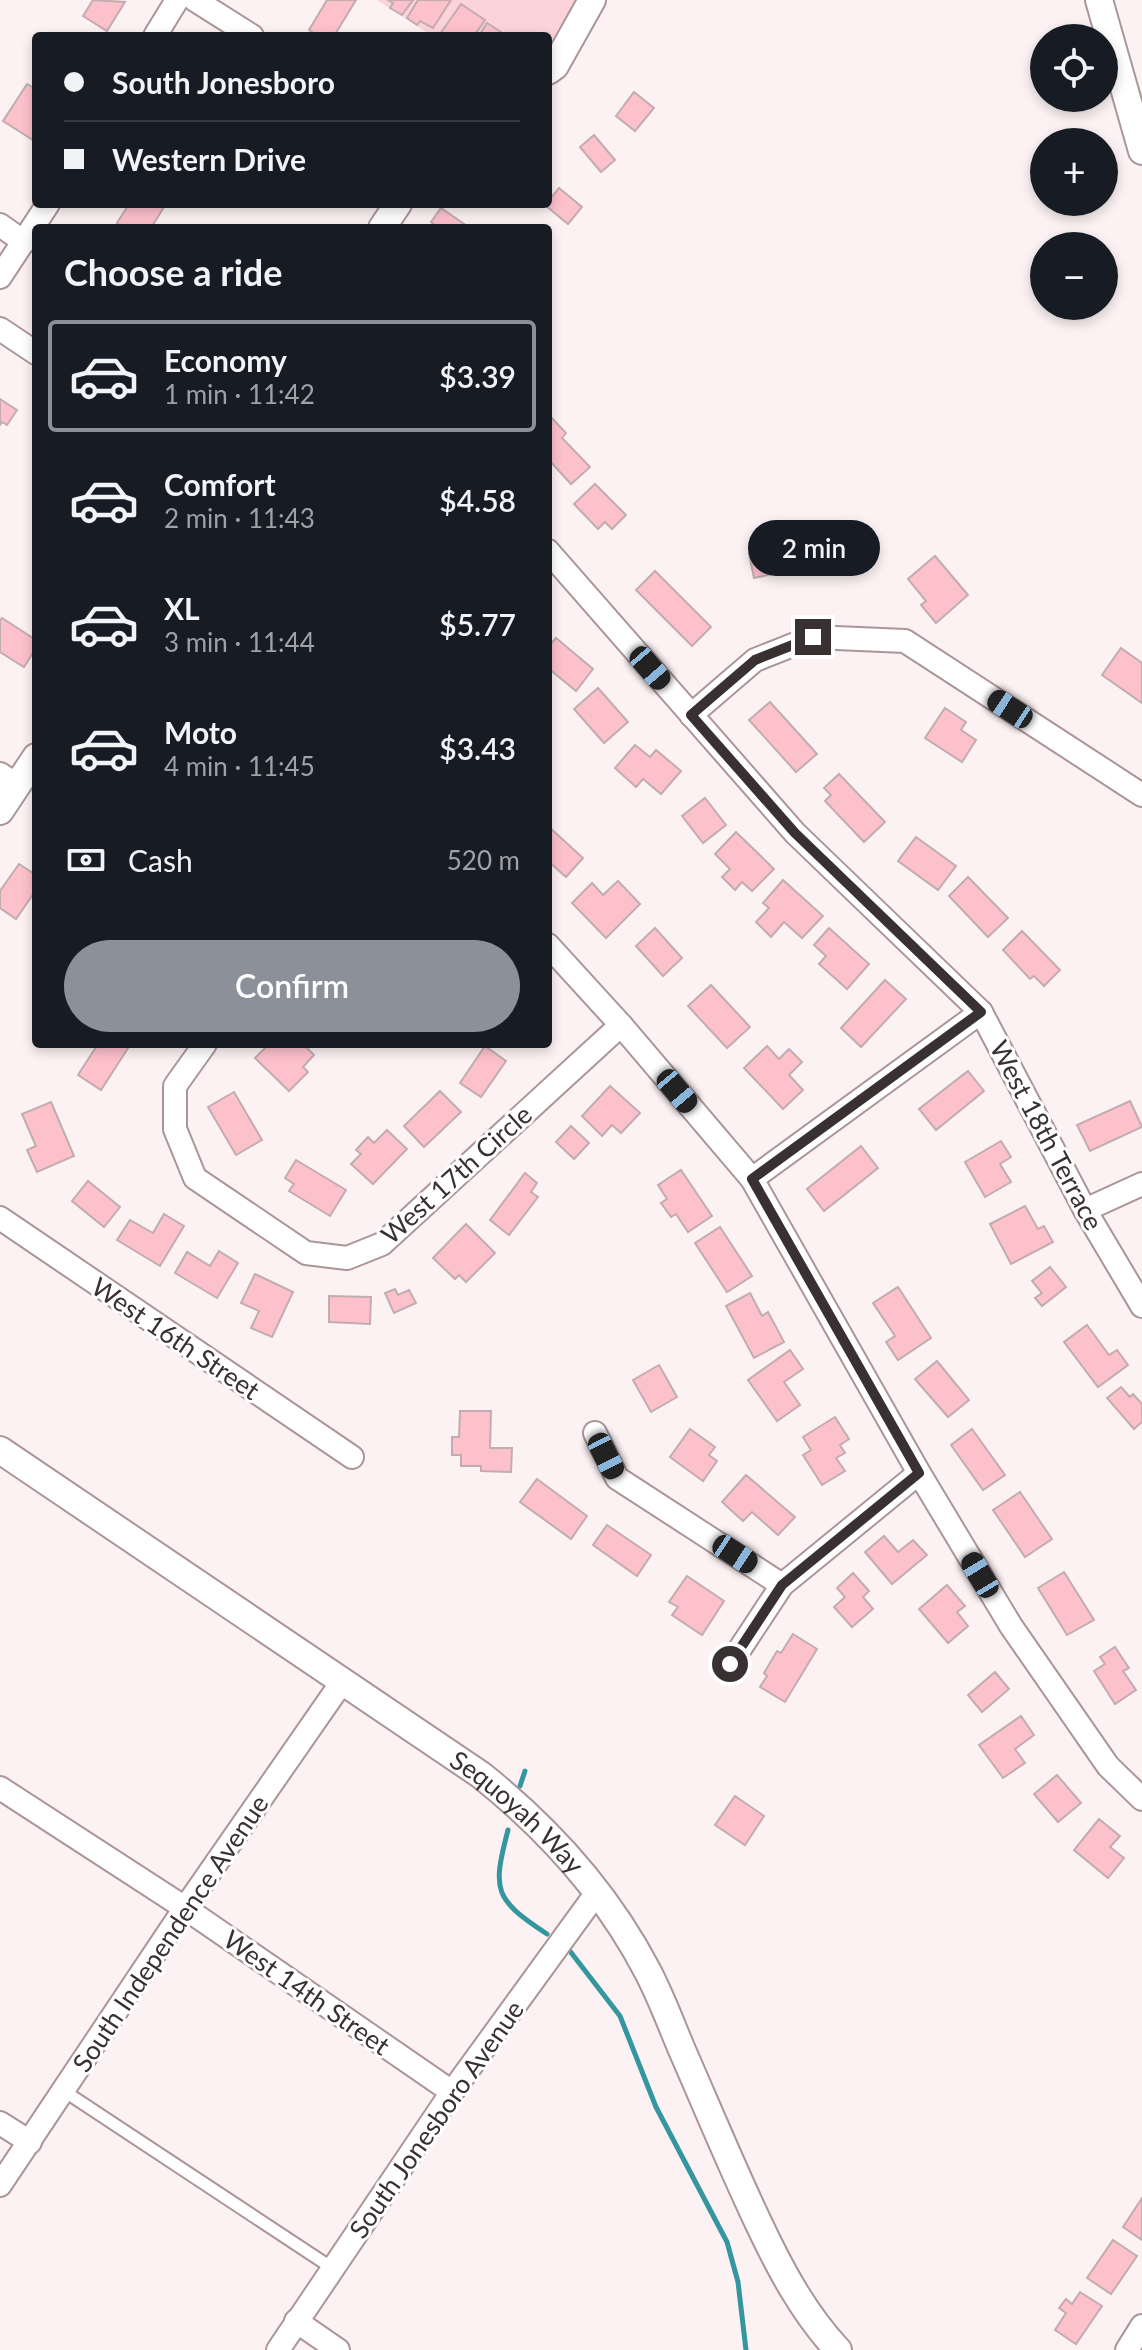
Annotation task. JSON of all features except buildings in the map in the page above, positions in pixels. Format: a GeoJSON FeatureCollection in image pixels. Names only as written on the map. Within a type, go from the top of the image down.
{"type":"FeatureCollection","features":[{"type":"Feature","properties":{"kind":"street"},"geometry":{"type":"LineString","coordinates":[[157,32],[177,0]]}},
{"type":"Feature","properties":{"kind":"street"},"geometry":{"type":"LineString","coordinates":[[195,0],[246,32]]}},
{"type":"Feature","properties":{"kind":"street"},"geometry":{"type":"LineString","coordinates":[[552,68],[592,0]]}},
{"type":"Feature","properties":{"kind":"street"},"geometry":{"type":"LineString","coordinates":[[1099,0],[1142,151]]}},
{"type":"Feature","properties":{"kind":"street"},"geometry":{"type":"LineString","coordinates":[[0,225],[24,242]]}},
{"type":"Feature","properties":{"kind":"street"},"geometry":{"type":"LineString","coordinates":[[0,277],[32,229]]}},
{"type":"Feature","properties":{"kind":"street"},"geometry":{"type":"LineString","coordinates":[[0,329],[32,350]]}},
{"type":"Feature","properties":{"kind":"street","name":"West 18th Terrace"},"geometry":{"type":"LineString","coordinates":[[552,556],[795,833],[981,1012],[1085,1210],[1142,1306]]}},
{"type":"Feature","properties":{"kind":"street"},"geometry":{"type":"LineString","coordinates":[[691,715],[755,660],[813,637],[905,641],[1142,795]]}},
{"type":"Feature","properties":{"kind":"street"},"geometry":{"type":"LineString","coordinates":[[0,811],[9,779],[32,760]]}},
{"type":"Feature","properties":{"kind":"street"},"geometry":{"type":"LineString","coordinates":[[552,949],[752,1179],[919,1473],[1011,1626],[1108,1766],[1142,1799]]}},
{"type":"Feature","properties":{"kind":"street"},"geometry":{"type":"LineString","coordinates":[[752,1179],[981,1012]]}},
{"type":"Feature","properties":{"kind":"street","name":"West 17th Circle"},"geometry":{"type":"LineString","coordinates":[[202,1048],[175,1086],[175,1129],[195,1178],[306,1253],[347,1258],[382,1244],[621,1025]]}},
{"type":"Feature","properties":{"kind":"street"},"geometry":{"type":"LineString","coordinates":[[1085,1210],[1142,1184]]}},
{"type":"Feature","properties":{"kind":"street","name":"West 16th Street"},"geometry":{"type":"LineString","coordinates":[[0,1218],[352,1457]]}},
{"type":"Feature","properties":{"kind":"street"},"geometry":{"type":"LineString","coordinates":[[595,1433],[617,1478],[782,1585]]}},
{"type":"Feature","properties":{"kind":"street","name":"Sequoyah Way"},"geometry":{"type":"LineString","coordinates":[[0,1450],[481,1775],[520,1806],[565,1850],[626,1931],[650,1975],[782,2271],[838,2350]]}},
{"type":"Feature","properties":{"kind":"street"},"geometry":{"type":"LineString","coordinates":[[730,1664],[782,1585],[919,1473]]}},
{"type":"Feature","properties":{"kind":"street","name":"South Independence Avenue"},"geometry":{"type":"LineString","coordinates":[[0,2185],[185,1908],[342,1682]]}},
{"type":"Feature","properties":{"kind":"street","name":"West 14th Street"},"geometry":{"type":"LineString","coordinates":[[0,1788],[185,1908],[452,2092]]}},
{"type":"Feature","properties":{"kind":"street","name":"South Jonesboro Avenue"},"geometry":{"type":"LineString","coordinates":[[278,2350],[452,2092],[598,1891]]}},
{"type":"Feature","properties":{"kind":"street"},"geometry":{"type":"LineString","coordinates":[[0,2123],[30,2142]]}},
{"type":"Feature","properties":{"kind":"street"},"geometry":{"type":"LineString","coordinates":[[296,2321],[338,2350]]}},
{"type":"Feature","properties":{"kind":"street"},"geometry":{"type":"LineString","coordinates":[[1127,2350],[1142,2326]]}},
{"type":"Feature","properties":{"kind":"lane"},"geometry":{"type":"LineString","coordinates":[[64,2091],[332,2268]]}},
{"type":"Feature","properties":{"kind":"shaded area"},"geometry":{"type":"Polygon","coordinates":[[[377,0],[576,0],[552,39],[552,32],[426,32],[377,0]]]}},
{"type":"Feature","properties":{"kind":"waterway"},"geometry":{"type":"LineString","coordinates":[[520,1786],[525,1771]]}},
{"type":"Feature","properties":{"kind":"waterway"},"geometry":{"type":"LineString","coordinates":[[508,1830],[500,1867],[502,1892],[516,1912],[547,1934]]}},
{"type":"Feature","properties":{"kind":"waterway"},"geometry":{"type":"LineString","coordinates":[[566,1946],[620,2016],[656,2107],[727,2242],[738,2282],[746,2350]]}},
{"type":"Feature","properties":{"kind":"route"},"geometry":{"type":"LineString","coordinates":[[730,1664],[782,1585],[919,1473],[752,1179],[981,1012],[795,833],[691,715],[755,660],[813,637]]}}]}
